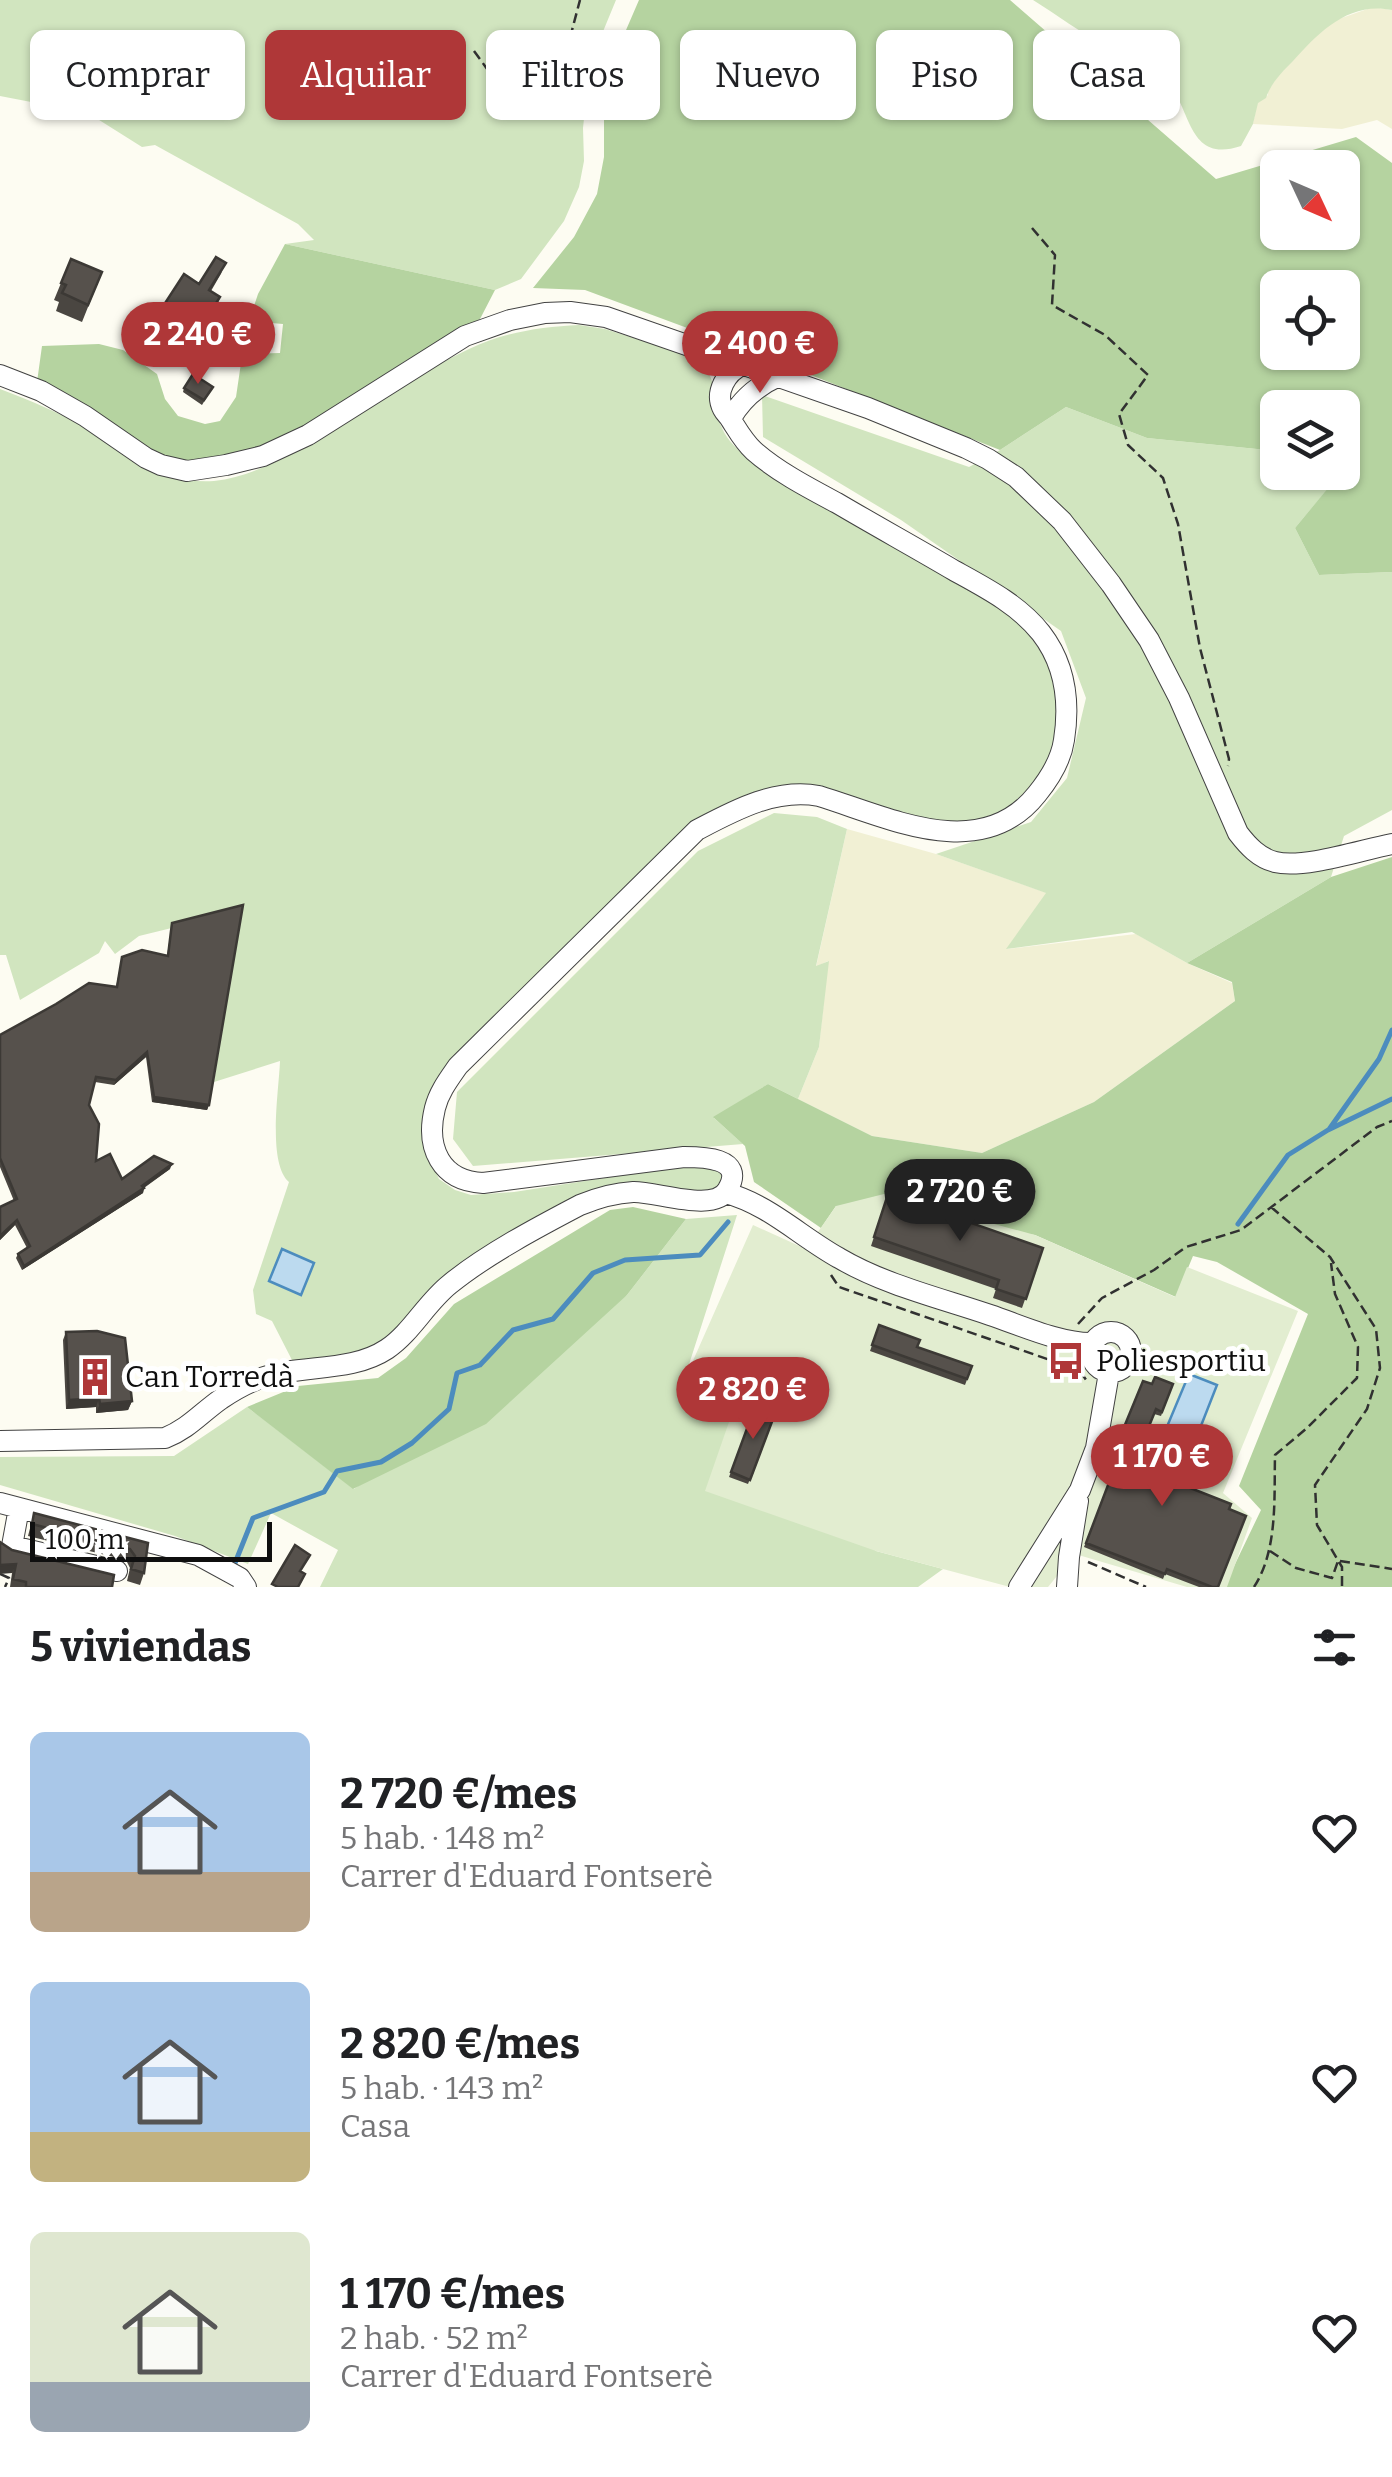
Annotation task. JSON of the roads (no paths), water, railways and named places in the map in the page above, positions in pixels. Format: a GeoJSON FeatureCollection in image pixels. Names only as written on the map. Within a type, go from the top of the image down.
{"type":"FeatureCollection","features":[{"type":"Feature","properties":{"kind":"street"},"geometry":{"type":"LineString","coordinates":[[0,375],[70,408],[146,458],[188,471],[263,456],[308,436],[465,336],[510,320],[570,312],[606,317],[868,408],[966,448],[1016,477],[1062,521],[1112,584],[1149,640],[1179,698],[1238,834],[1249,847],[1275,862],[1297,864],[1392,844]]}},
{"type":"Feature","properties":{"kind":"street"},"geometry":{"type":"LineString","coordinates":[[700,350],[722,388]]}},
{"type":"Feature","properties":{"kind":"street"},"geometry":{"type":"LineString","coordinates":[[0,1441],[165,1438],[180,1432],[222,1398],[257,1380],[381,1353],[450,1284],[580,1205],[627,1192],[715,1200],[726,1193],[731,1180],[728,1167],[708,1158],[483,1183],[457,1178],[444,1169],[438,1157],[434,1110],[458,1066],[698,830],[762,801],[784,794],[803,794],[926,830],[960,833],[984,828],[1021,810],[1050,777],[1063,747],[1067,710],[1060,668],[1041,633],[1018,610],[984,587],[775,467],[742,438],[720,400],[733,369],[742,365]]}},
{"type":"Feature","properties":{"kind":"street"},"geometry":{"type":"LineString","coordinates":[[730,418],[742,365]]}},
{"type":"Feature","properties":{"kind":"street"},"geometry":{"type":"LineString","coordinates":[[730,418],[754,390],[777,377]]}},
{"type":"Feature","properties":{"kind":"street"},"geometry":{"type":"LineString","coordinates":[[726,1193],[748,1200],[827,1252],[872,1275],[1064,1339],[1093,1343]]}},
{"type":"Feature","properties":{"kind":"street"},"geometry":{"type":"LineString","coordinates":[[1111,1332],[1124,1336],[1130,1344],[1131,1358],[1122,1370],[1109,1373],[1102,1371],[1091,1355],[1097,1338],[1111,1332]]}},
{"type":"Feature","properties":{"kind":"street"},"geometry":{"type":"LineString","coordinates":[[1024,1582],[1080,1490],[1096,1448],[1109,1373]]}},
{"type":"Feature","properties":{"kind":"street"},"geometry":{"type":"LineString","coordinates":[[1067,1587],[1080,1490]]}},
{"type":"Feature","properties":{"kind":"street"},"geometry":{"type":"LineString","coordinates":[[0,1540],[6,1531],[10,1505]]}},
{"type":"Feature","properties":{"kind":"street"},"geometry":{"type":"LineString","coordinates":[[10,1505],[12,1546],[117,1571]]}},
{"type":"Feature","properties":{"kind":"street"},"geometry":{"type":"LineString","coordinates":[[10,1505],[198,1555],[240,1578],[246,1587]]}},
{"type":"Feature","properties":{"kind":"water"},"geometry":{"type":"Polygon","coordinates":[[[282,1249],[314,1263],[301,1295],[269,1281],[282,1249]]]}},
{"type":"Feature","properties":{"kind":"water"},"geometry":{"type":"Polygon","coordinates":[[[1189,1374],[1217,1385],[1195,1441],[1166,1429],[1189,1374]]]}},
{"type":"Feature","properties":{"kind":"waterway"},"geometry":{"type":"LineString","coordinates":[[1330,1128],[1379,1059],[1392,1030]]}},
{"type":"Feature","properties":{"kind":"waterway"},"geometry":{"type":"LineString","coordinates":[[1238,1224],[1288,1155],[1328,1130],[1392,1099]]}},
{"type":"Feature","properties":{"kind":"waterway"},"geometry":{"type":"LineString","coordinates":[[235,1563],[253,1518],[324,1492],[337,1471],[381,1462],[412,1443],[449,1409],[457,1373],[480,1365],[513,1330],[553,1319],[593,1273],[625,1260],[700,1255],[728,1222]]}},
{"type":"Feature","properties":{"kind":"place","name":"Poliesportiu"},"geometry":{"type":"Point","coordinates":[1066,1361]}},
{"type":"Feature","properties":{"kind":"place","name":"Can Torredà"},"geometry":{"type":"Point","coordinates":[95,1377]}}]}
